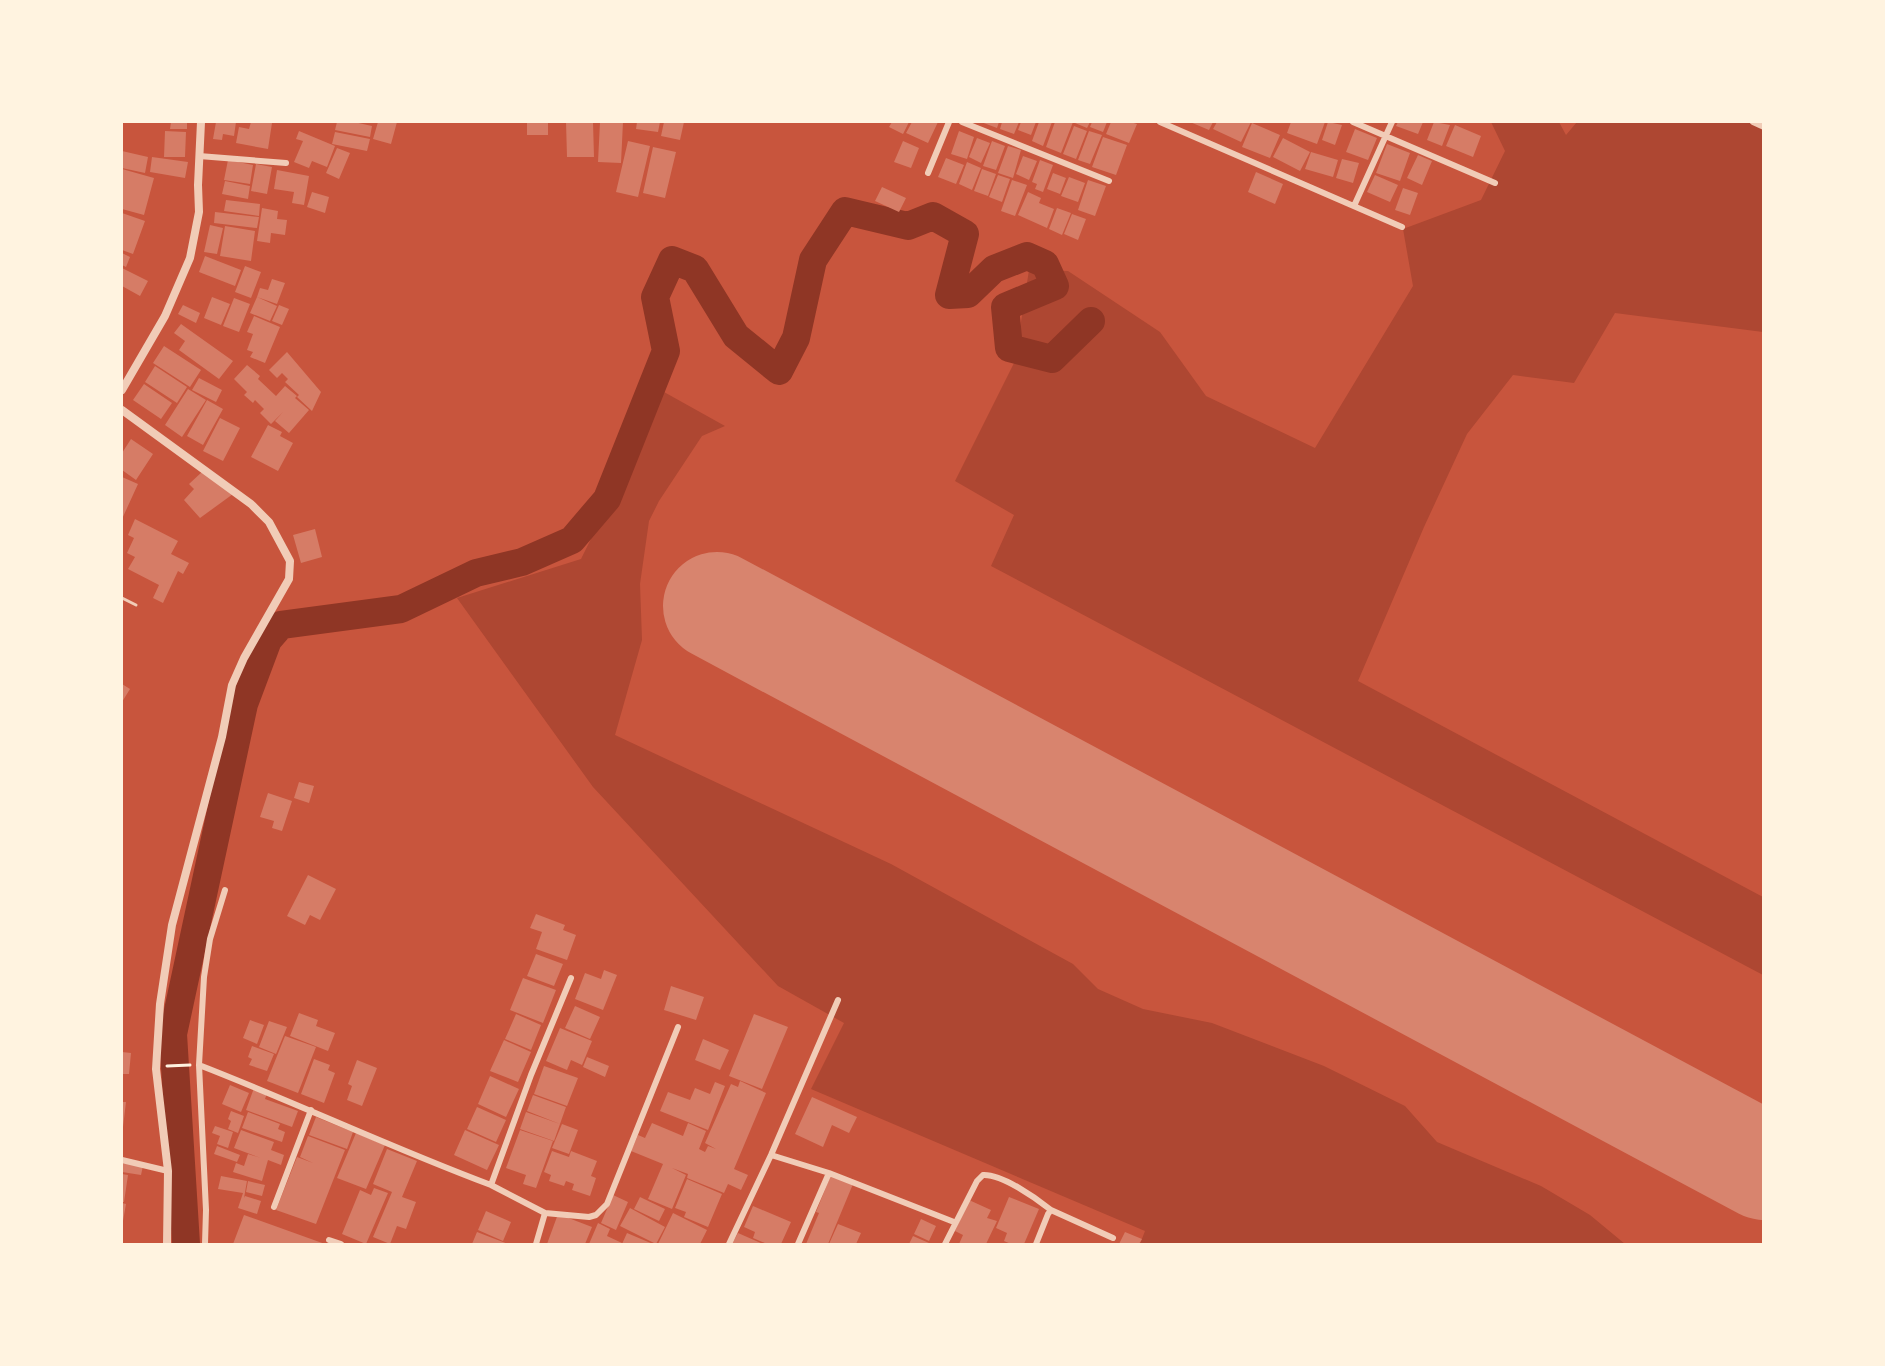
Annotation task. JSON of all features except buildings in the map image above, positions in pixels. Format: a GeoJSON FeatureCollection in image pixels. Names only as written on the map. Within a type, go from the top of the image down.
{"type":"FeatureCollection","features":[{"type":"Feature","properties":{"kind":"street"},"geometry":{"type":"LineString","coordinates":[[122,390],[165,316],[190,258],[199,212],[201,122]]}},
{"type":"Feature","properties":{"kind":"street"},"geometry":{"type":"LineString","coordinates":[[928,173],[949,122]]}},
{"type":"Feature","properties":{"kind":"street"},"geometry":{"type":"LineString","coordinates":[[962,122],[1109,181]]}},
{"type":"Feature","properties":{"kind":"street"},"geometry":{"type":"LineString","coordinates":[[1160,122],[1402,227]]}},
{"type":"Feature","properties":{"kind":"street"},"geometry":{"type":"LineString","coordinates":[[1353,122],[1495,183]]}},
{"type":"Feature","properties":{"kind":"street"},"geometry":{"type":"LineString","coordinates":[[1354,206],[1392,122]]}},
{"type":"Feature","properties":{"kind":"street"},"geometry":{"type":"LineString","coordinates":[[1753,122],[1764,127]]}},
{"type":"Feature","properties":{"kind":"street"},"geometry":{"type":"LineString","coordinates":[[199,156],[286,163]]}},
{"type":"Feature","properties":{"kind":"street"},"geometry":{"type":"LineString","coordinates":[[122,411],[251,504],[269,522],[290,561],[289,579],[244,658],[232,685],[222,737],[172,925],[160,1004],[156,1069],[168,1171],[167,1245]]}},
{"type":"Feature","properties":{"kind":"street"},"geometry":{"type":"LineString","coordinates":[[205,1245],[206,1210],[199,1065],[207,958],[210,939],[225,890]]}},
{"type":"Feature","properties":{"kind":"street"},"geometry":{"type":"LineString","coordinates":[[491,1185],[531,1075],[571,978]]}},
{"type":"Feature","properties":{"kind":"street"},"geometry":{"type":"LineString","coordinates":[[729,1245],[838,1000]]}},
{"type":"Feature","properties":{"kind":"street"},"geometry":{"type":"LineString","coordinates":[[199,1065],[311,1110],[437,1165],[491,1185],[545,1213],[589,1217],[596,1215],[607,1204],[678,1027]]}},
{"type":"Feature","properties":{"kind":"street"},"geometry":{"type":"LineString","coordinates":[[274,1207],[311,1110]]}},
{"type":"Feature","properties":{"kind":"street"},"geometry":{"type":"LineString","coordinates":[[771,1155],[829,1173],[954,1222]]}},
{"type":"Feature","properties":{"kind":"street"},"geometry":{"type":"LineString","coordinates":[[122,1160],[168,1171]]}},
{"type":"Feature","properties":{"kind":"street"},"geometry":{"type":"LineString","coordinates":[[798,1245],[829,1173]]}},
{"type":"Feature","properties":{"kind":"street"},"geometry":{"type":"LineString","coordinates":[[945,1245],[954,1222],[976,1181],[986,1175],[997,1178],[1034,1197],[1051,1210],[1113,1238]]}},
{"type":"Feature","properties":{"kind":"street"},"geometry":{"type":"LineString","coordinates":[[1036,1245],[1051,1210]]}},
{"type":"Feature","properties":{"kind":"street"},"geometry":{"type":"LineString","coordinates":[[536,1245],[545,1213]]}},
{"type":"Feature","properties":{"kind":"street"},"geometry":{"type":"LineString","coordinates":[[329,1240],[341,1245]]}},
{"type":"Feature","properties":{"kind":"lane"},"geometry":{"type":"LineString","coordinates":[[122,598],[136,605]]}},
{"type":"Feature","properties":{"kind":"path"},"geometry":{"type":"LineString","coordinates":[[163,1067],[188,1065]]}},
{"type":"Feature","properties":{"kind":"shaded area"},"geometry":{"type":"Polygon","coordinates":[[[1491,122],[1559,122],[1566,135],[1577,122],[1751,122],[1763,129],[1763,332],[1615,313],[1574,383],[1513,375],[1467,434],[1358,681],[1763,897],[1763,975],[991,566],[1014,515],[955,481],[1015,361],[1029,270],[1068,271],[1160,332],[1206,396],[1315,448],[1413,286],[1403,229],[1481,200],[1505,151],[1491,122]]]}},
{"type":"Feature","properties":{"kind":"shaded area"},"geometry":{"type":"Polygon","coordinates":[[[664,392],[725,426],[702,436],[659,501],[649,521],[640,584],[642,640],[615,735],[891,864],[1073,964],[1098,989],[1143,1009],[1212,1023],[1324,1066],[1405,1106],[1437,1142],[1541,1186],[1590,1215],[1625,1244],[1140,1244],[1145,1231],[811,1089],[844,1023],[778,986],[593,787],[457,598],[581,559],[664,392]]]}},
{"type":"Feature","properties":{"kind":"waterway"},"geometry":{"type":"LineString","coordinates":[[186,1244],[173,1034],[244,704],[268,640],[281,625],[401,609],[476,573],[522,562],[572,540],[607,499],[666,351],[655,297],[672,260],[695,269],[736,336],[779,371],[796,338],[813,260],[845,211],[908,226],[933,216],[965,234],[949,295],[968,294],[994,269],[1027,256],[1045,264],[1055,286],[1005,307],[1009,348],[1052,359],[1091,321]]}},
{"type":"Feature","properties":{"kind":"runway"},"geometry":{"type":"LineString","coordinates":[[717,606],[1764,1166]]}}]}
